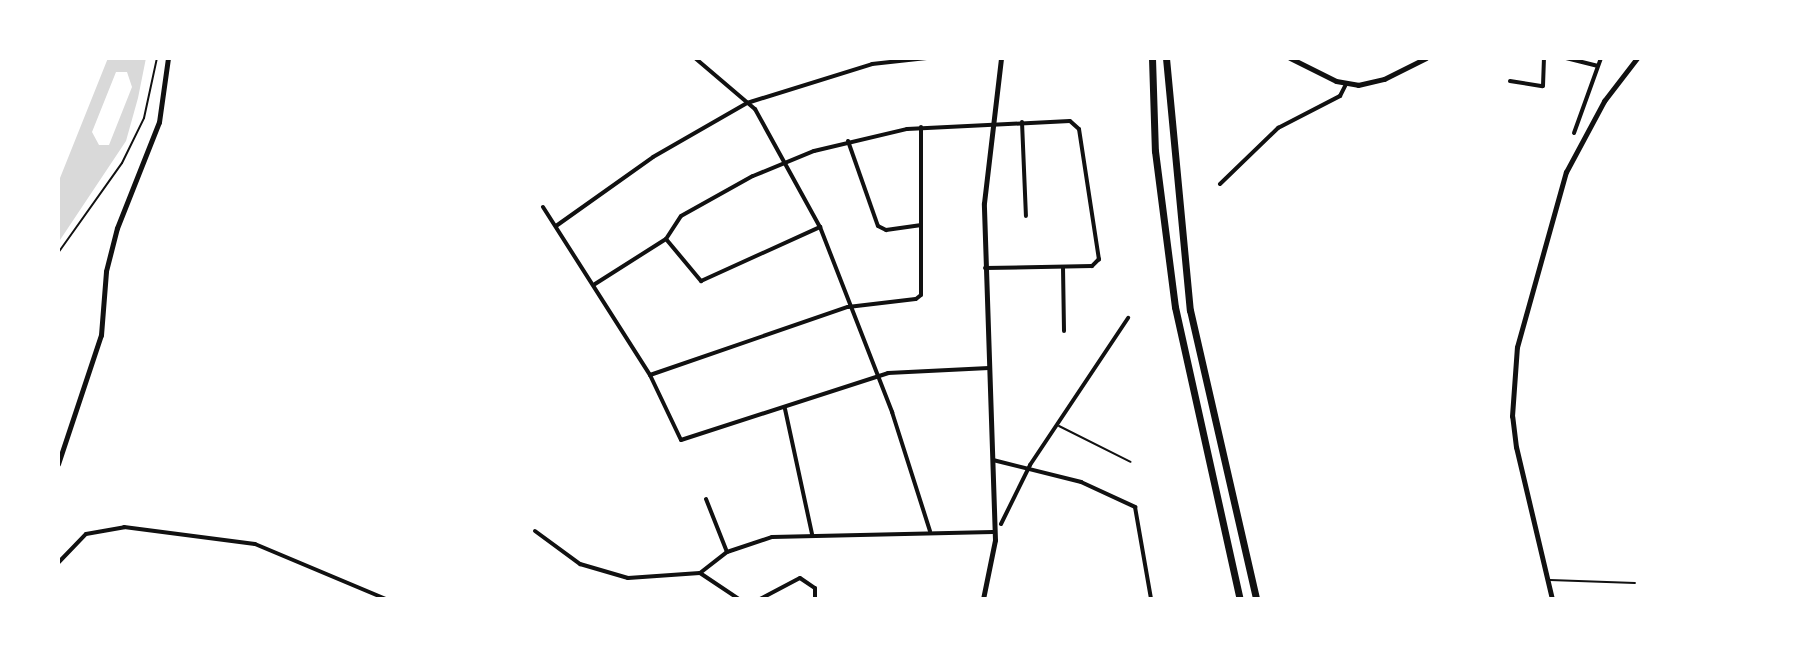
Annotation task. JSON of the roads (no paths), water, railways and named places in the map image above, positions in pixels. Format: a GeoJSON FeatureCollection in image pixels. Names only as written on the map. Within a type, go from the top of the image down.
{"type":"FeatureCollection","features":[{"type":"Feature","properties":{"kind":"highway"},"geometry":{"type":"LineString","coordinates":[[1152,58],[1155,151],[1175,307],[1240,599]]}},
{"type":"Feature","properties":{"kind":"highway"},"geometry":{"type":"LineString","coordinates":[[1166,58],[1190,310],[1256,599]]}},
{"type":"Feature","properties":{"kind":"street"},"geometry":{"type":"LineString","coordinates":[[58,464],[101,335],[106,271],[117,228],[159,122],[168,58]]}},
{"type":"Feature","properties":{"kind":"street"},"geometry":{"type":"LineString","coordinates":[[695,58],[747,103],[786,162],[820,227],[848,307],[879,379],[930,531]]}},
{"type":"Feature","properties":{"kind":"street"},"geometry":{"type":"LineString","coordinates":[[556,226],[653,157],[747,103],[872,64],[927,58]]}},
{"type":"Feature","properties":{"kind":"street"},"geometry":{"type":"LineString","coordinates":[[983,599],[993,532],[984,200],[1001,58]]}},
{"type":"Feature","properties":{"kind":"street"},"geometry":{"type":"LineString","coordinates":[[1290,58],[1346,84],[1371,84],[1426,58]]}},
{"type":"Feature","properties":{"kind":"street"},"geometry":{"type":"LineString","coordinates":[[1510,81],[1543,86],[1544,58]]}},
{"type":"Feature","properties":{"kind":"street"},"geometry":{"type":"LineString","coordinates":[[1566,58],[1597,66]]}},
{"type":"Feature","properties":{"kind":"street"},"geometry":{"type":"LineString","coordinates":[[1574,133],[1601,58]]}},
{"type":"Feature","properties":{"kind":"street"},"geometry":{"type":"LineString","coordinates":[[1552,599],[1516,447],[1512,416],[1517,347],[1566,172],[1604,101],[1637,58]]}},
{"type":"Feature","properties":{"kind":"street"},"geometry":{"type":"LineString","coordinates":[[1220,184],[1278,128],[1340,96],[1346,84]]}},
{"type":"Feature","properties":{"kind":"street"},"geometry":{"type":"LineString","coordinates":[[595,284],[666,239],[681,216],[786,162],[848,141],[921,127],[1070,121],[1079,129],[1099,259],[1092,266],[985,268]]}},
{"type":"Feature","properties":{"kind":"street"},"geometry":{"type":"LineString","coordinates":[[1022,122],[1026,216]]}},
{"type":"Feature","properties":{"kind":"street"},"geometry":{"type":"LineString","coordinates":[[650,375],[848,307],[921,295],[921,127]]}},
{"type":"Feature","properties":{"kind":"street"},"geometry":{"type":"LineString","coordinates":[[848,141],[878,226],[886,230],[921,225]]}},
{"type":"Feature","properties":{"kind":"street"},"geometry":{"type":"LineString","coordinates":[[543,207],[595,284],[650,375],[681,440],[879,379],[888,373],[989,368]]}},
{"type":"Feature","properties":{"kind":"street"},"geometry":{"type":"LineString","coordinates":[[666,239],[701,281],[820,227]]}},
{"type":"Feature","properties":{"kind":"street"},"geometry":{"type":"LineString","coordinates":[[1063,267],[1064,331]]}},
{"type":"Feature","properties":{"kind":"street"},"geometry":{"type":"LineString","coordinates":[[1001,524],[1030,465],[1128,318]]}},
{"type":"Feature","properties":{"kind":"street"},"geometry":{"type":"LineString","coordinates":[[785,409],[812,534]]}},
{"type":"Feature","properties":{"kind":"street"},"geometry":{"type":"LineString","coordinates":[[990,460],[1030,465],[1122,497],[1135,507],[1151,599]]}},
{"type":"Feature","properties":{"kind":"street"},"geometry":{"type":"LineString","coordinates":[[706,499],[727,552]]}},
{"type":"Feature","properties":{"kind":"street"},"geometry":{"type":"LineString","coordinates":[[58,563],[86,534],[124,527],[255,544],[386,599]]}},
{"type":"Feature","properties":{"kind":"street"},"geometry":{"type":"LineString","coordinates":[[535,531],[567,557],[628,578],[700,573],[727,552],[772,537],[930,531],[993,532]]}},
{"type":"Feature","properties":{"kind":"street"},"geometry":{"type":"LineString","coordinates":[[700,573],[739,599]]}},
{"type":"Feature","properties":{"kind":"street"},"geometry":{"type":"LineString","coordinates":[[760,599],[789,581],[809,582],[815,599]]}},
{"type":"Feature","properties":{"kind":"lane"},"geometry":{"type":"LineString","coordinates":[[1058,425],[1131,462]]}},
{"type":"Feature","properties":{"kind":"lane"},"geometry":{"type":"LineString","coordinates":[[1549,580],[1635,583]]}}]}
